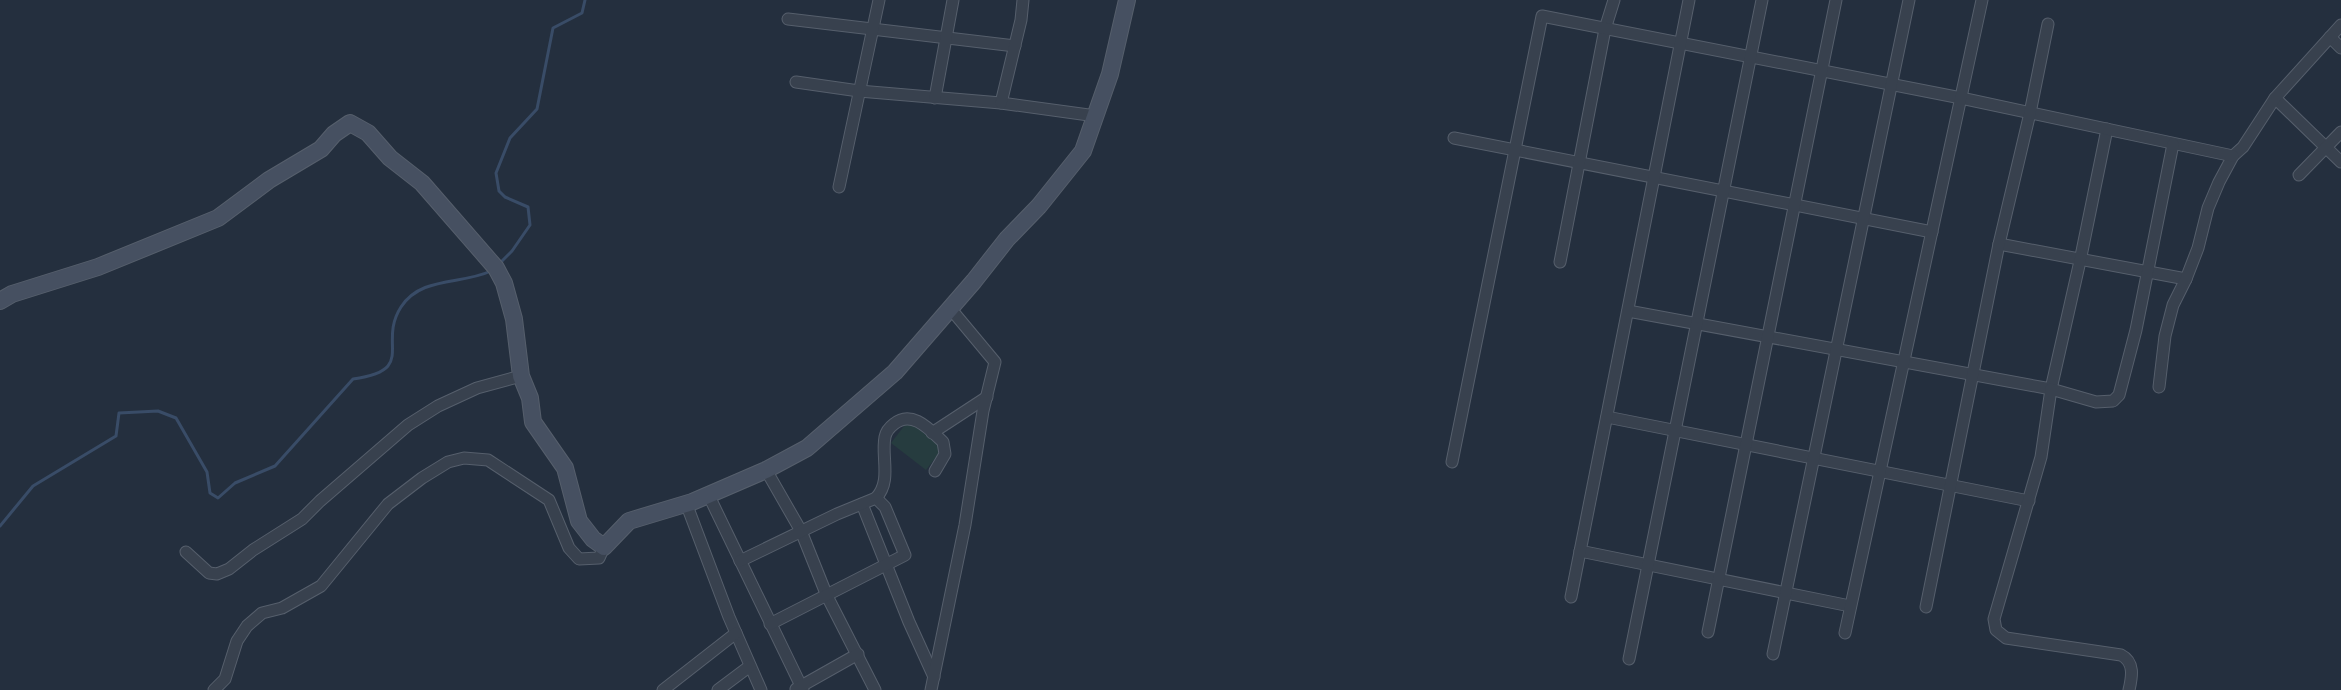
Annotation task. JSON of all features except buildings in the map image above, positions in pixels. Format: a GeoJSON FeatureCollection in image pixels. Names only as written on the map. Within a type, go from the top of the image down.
{"type":"FeatureCollection","features":[{"type":"Feature","properties":{"kind":"street"},"geometry":{"type":"LineString","coordinates":[[839,187],[879,0]]}},
{"type":"Feature","properties":{"kind":"street"},"geometry":{"type":"LineString","coordinates":[[936,98],[953,0]]}},
{"type":"Feature","properties":{"kind":"street"},"geometry":{"type":"LineString","coordinates":[[1000,103],[1015,46],[1023,0]]}},
{"type":"Feature","properties":{"kind":"street"},"geometry":{"type":"LineString","coordinates":[[214,690],[225,679],[237,641],[247,626],[262,613],[282,608],[321,586],[388,504],[422,478],[448,462],[464,458],[488,460],[549,500],[569,548],[580,559],[599,558],[604,548],[629,521],[708,494],[766,470],[807,448],[894,372],[974,281],[1007,239],[1038,206],[1083,151],[1110,74],[1127,0]]}},
{"type":"Feature","properties":{"kind":"street"},"geometry":{"type":"LineString","coordinates":[[1560,262],[1605,29],[1614,0]]}},
{"type":"Feature","properties":{"kind":"street"},"geometry":{"type":"LineString","coordinates":[[1571,597],[1689,0]]}},
{"type":"Feature","properties":{"kind":"street"},"geometry":{"type":"LineString","coordinates":[[1629,659],[1762,0]]}},
{"type":"Feature","properties":{"kind":"street"},"geometry":{"type":"LineString","coordinates":[[1708,632],[1836,0]]}},
{"type":"Feature","properties":{"kind":"street"},"geometry":{"type":"LineString","coordinates":[[1773,654],[1890,84],[1909,0]]}},
{"type":"Feature","properties":{"kind":"street"},"geometry":{"type":"LineString","coordinates":[[1844,633],[1982,0]]}},
{"type":"Feature","properties":{"kind":"street"},"geometry":{"type":"LineString","coordinates":[[1452,462],[1542,16],[1962,98],[2233,156]]}},
{"type":"Feature","properties":{"kind":"street"},"geometry":{"type":"LineString","coordinates":[[788,19],[825,22],[873,30],[946,36],[1015,46]]}},
{"type":"Feature","properties":{"kind":"street"},"geometry":{"type":"LineString","coordinates":[[1926,608],[1999,244],[2030,113],[2048,24]]}},
{"type":"Feature","properties":{"kind":"street"},"geometry":{"type":"LineString","coordinates":[[2159,387],[2165,336],[2173,305],[2186,280],[2198,248],[2213,194],[2233,156],[2243,147],[2275,98],[2341,25]]}},
{"type":"Feature","properties":{"kind":"street"},"geometry":{"type":"LineString","coordinates":[[2330,37],[2341,48]]}},
{"type":"Feature","properties":{"kind":"street"},"geometry":{"type":"LineString","coordinates":[[796,82],[859,92],[1000,103],[1096,116]]}},
{"type":"Feature","properties":{"kind":"street"},"geometry":{"type":"LineString","coordinates":[[2275,98],[2341,162]]}},
{"type":"Feature","properties":{"kind":"street"},"geometry":{"type":"LineString","coordinates":[[0,300],[12,294],[98,267],[218,218],[268,180],[321,149],[334,134],[350,123],[368,132],[390,158],[422,183],[493,264],[504,283],[514,319],[521,376],[530,398],[533,422],[565,468],[580,521],[592,539],[604,548]]}},
{"type":"Feature","properties":{"kind":"street"},"geometry":{"type":"LineString","coordinates":[[2107,129],[2051,389],[2041,457],[1994,619],[1996,630],[2006,638],[2122,655],[2131,664],[2132,671],[2129,690]]}},
{"type":"Feature","properties":{"kind":"street"},"geometry":{"type":"LineString","coordinates":[[2299,175],[2341,132]]}},
{"type":"Feature","properties":{"kind":"street"},"geometry":{"type":"LineString","coordinates":[[1454,138],[1932,232]]}},
{"type":"Feature","properties":{"kind":"street"},"geometry":{"type":"LineString","coordinates":[[1628,311],[1836,351],[2051,389],[2096,402],[2114,401],[2119,395],[2136,330],[2174,144]]}},
{"type":"Feature","properties":{"kind":"street"},"geometry":{"type":"LineString","coordinates":[[1999,244],[2186,280]]}},
{"type":"Feature","properties":{"kind":"street"},"geometry":{"type":"LineString","coordinates":[[931,690],[965,525],[986,397],[995,362],[950,308]]}},
{"type":"Feature","properties":{"kind":"street"},"geometry":{"type":"LineString","coordinates":[[186,552],[209,573],[223,573],[253,550],[302,518],[408,425],[438,406],[477,388],[521,376]]}},
{"type":"Feature","properties":{"kind":"street"},"geometry":{"type":"LineString","coordinates":[[932,432],[986,397]]}},
{"type":"Feature","properties":{"kind":"street"},"geometry":{"type":"LineString","coordinates":[[740,561],[801,531],[876,498],[880,493],[884,480],[886,437],[891,426],[902,418],[909,417],[932,432],[943,442],[945,450],[943,460],[935,471]]}},
{"type":"Feature","properties":{"kind":"street"},"geometry":{"type":"LineString","coordinates":[[1607,417],[1813,460],[2029,501]]}},
{"type":"Feature","properties":{"kind":"street"},"geometry":{"type":"LineString","coordinates":[[766,470],[801,531],[827,596],[875,690]]}},
{"type":"Feature","properties":{"kind":"street"},"geometry":{"type":"LineString","coordinates":[[708,494],[800,688],[858,654]]}},
{"type":"Feature","properties":{"kind":"street"},"geometry":{"type":"LineString","coordinates":[[770,624],[904,555],[885,507],[876,498]]}},
{"type":"Feature","properties":{"kind":"street"},"geometry":{"type":"LineString","coordinates":[[686,503],[736,633],[761,690]]}},
{"type":"Feature","properties":{"kind":"street"},"geometry":{"type":"LineString","coordinates":[[862,504],[934,677]]}},
{"type":"Feature","properties":{"kind":"street"},"geometry":{"type":"LineString","coordinates":[[1580,551],[1850,606]]}},
{"type":"Feature","properties":{"kind":"street"},"geometry":{"type":"LineString","coordinates":[[663,690],[736,633]]}},
{"type":"Feature","properties":{"kind":"street"},"geometry":{"type":"LineString","coordinates":[[718,690],[750,666]]}},
{"type":"Feature","properties":{"kind":"green space"},"geometry":{"type":"Polygon","coordinates":[[[908,421],[943,448],[926,470],[891,443],[908,421]]]}},
{"type":"Feature","properties":{"kind":"waterway"},"geometry":{"type":"LineString","coordinates":[[499,264],[512,251],[530,225],[528,207],[505,197],[499,191],[496,173],[510,138],[537,109],[553,28],[582,13],[585,0]]}},
{"type":"Feature","properties":{"kind":"waterway"},"geometry":{"type":"LineString","coordinates":[[0,526],[33,486],[116,436],[119,413],[158,411],[176,418],[207,472],[210,493],[218,498],[235,483],[275,466],[353,379],[373,375],[385,369],[390,362],[392,354],[395,320],[401,307],[409,297],[419,290],[430,286],[491,271]]}}]}
